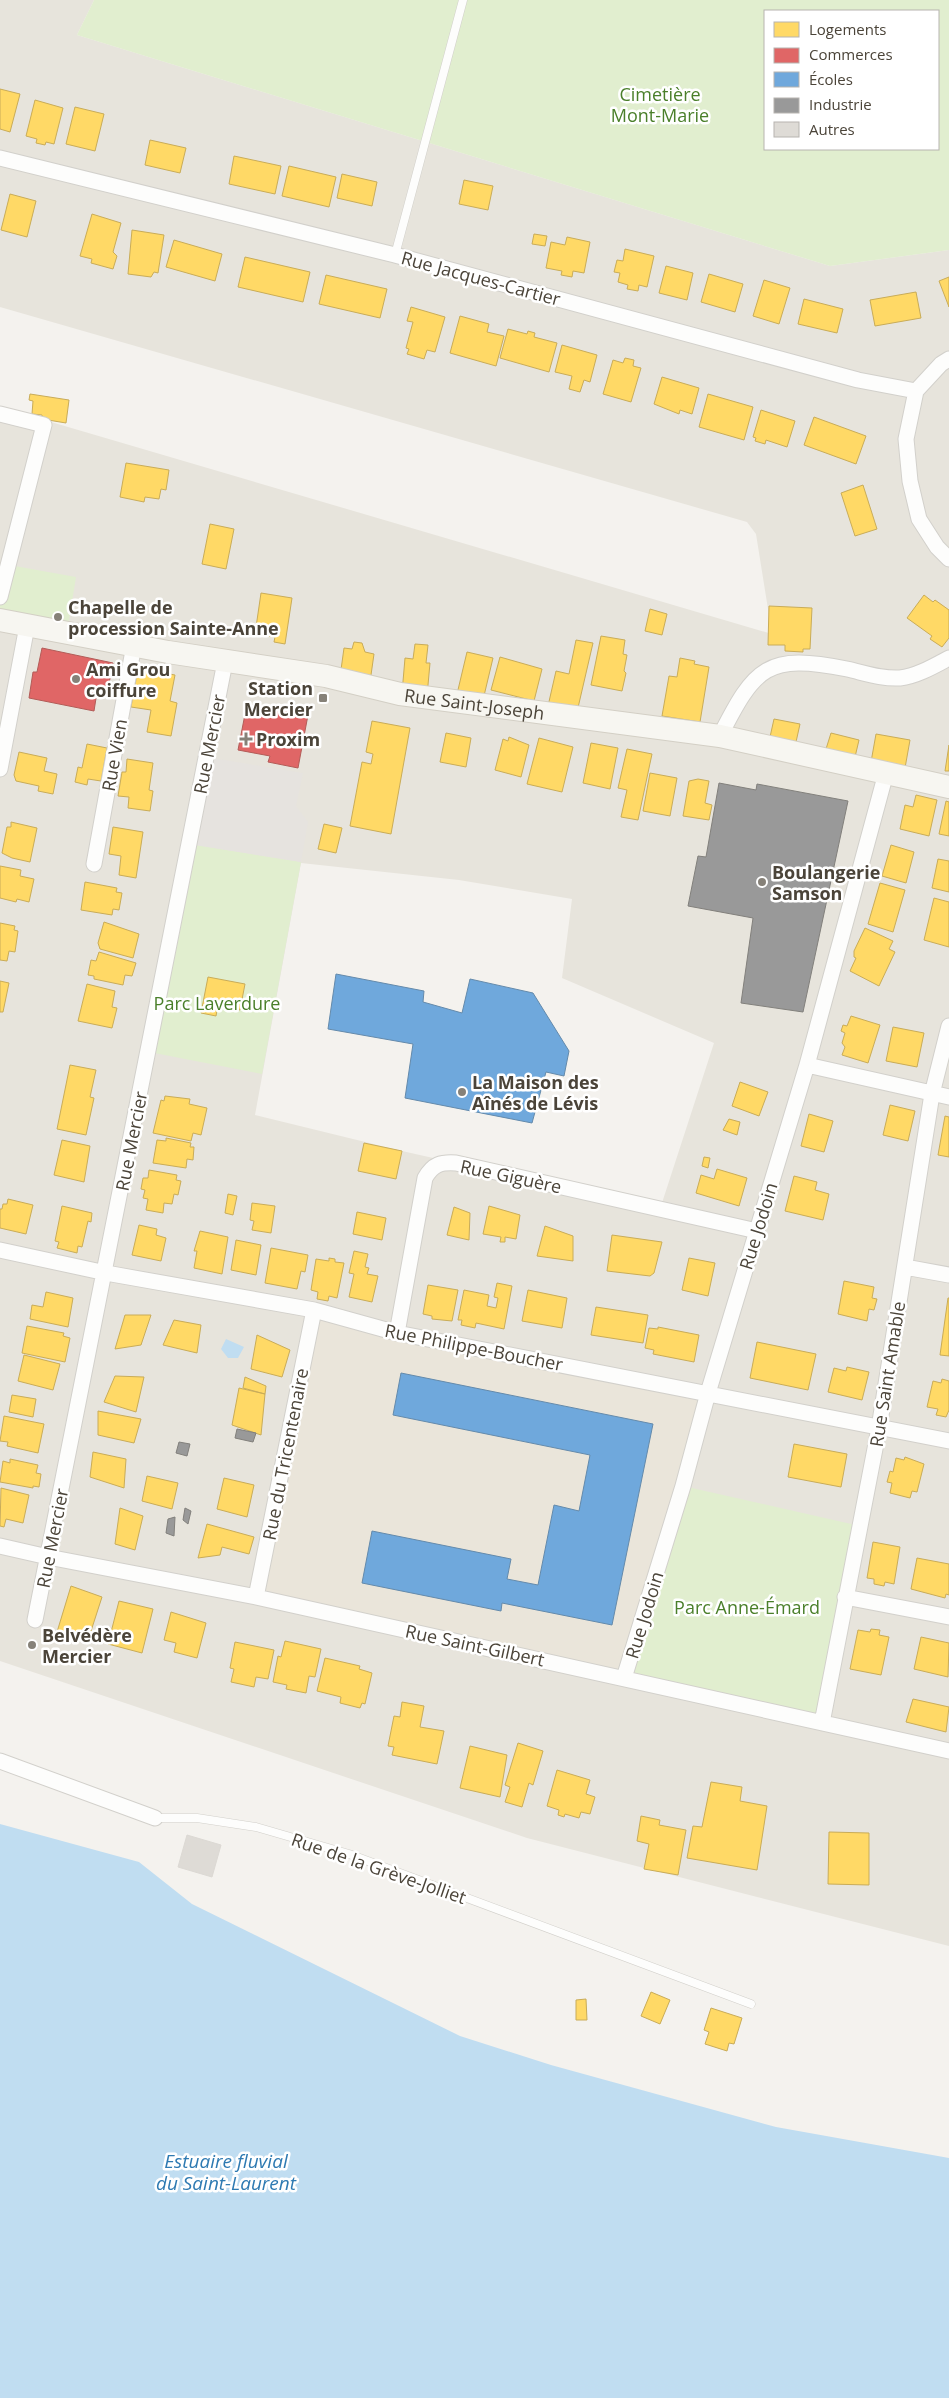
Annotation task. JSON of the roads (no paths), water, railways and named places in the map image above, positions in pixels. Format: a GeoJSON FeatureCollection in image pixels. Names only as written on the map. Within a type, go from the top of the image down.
{"type":"FeatureCollection","features":[{"type":"Feature","properties":{"kind":"street","name":"Rue Jacques-Cartier"},"geometry":{"type":"LineString","coordinates":[[0,158],[396,255],[858,380],[916,391]]}},
{"type":"Feature","properties":{"kind":"street"},"geometry":{"type":"LineString","coordinates":[[949,359],[941,364],[916,391],[906,439],[910,481],[919,519],[937,547],[949,559]]}},
{"type":"Feature","properties":{"kind":"street"},"geometry":{"type":"LineString","coordinates":[[0,414],[44,425],[0,597]]}},
{"type":"Feature","properties":{"kind":"street","name":"Rue Saint-Joseph"},"geometry":{"type":"LineString","coordinates":[[0,620],[225,662],[326,676],[400,694],[720,736],[949,787]]}},
{"type":"Feature","properties":{"kind":"street"},"geometry":{"type":"LineString","coordinates":[[0,769],[27,626]]}},
{"type":"Feature","properties":{"kind":"street","name":"Rue Vien"},"geometry":{"type":"LineString","coordinates":[[94,864],[134,645]]}},
{"type":"Feature","properties":{"kind":"street"},"geometry":{"type":"LineString","coordinates":[[720,736],[739,698],[763,671],[792,662],[818,664],[877,677],[900,678],[919,673],[949,658]]}},
{"type":"Feature","properties":{"kind":"street","name":"Rue Mercier"},"geometry":{"type":"LineString","coordinates":[[35,1620],[106,1273],[225,662]]}},
{"type":"Feature","properties":{"kind":"street","name":"Rue Jodoin"},"geometry":{"type":"LineString","coordinates":[[624,1678],[683,1486],[708,1393],[807,1065],[886,772]]}},
{"type":"Feature","properties":{"kind":"street","name":"Rue Saint Amable"},"geometry":{"type":"LineString","coordinates":[[822,1723],[880,1428],[932,1094],[949,1026]]}},
{"type":"Feature","properties":{"kind":"street"},"geometry":{"type":"LineString","coordinates":[[807,1065],[949,1097]]}},
{"type":"Feature","properties":{"kind":"street","name":"Rue Giguère"},"geometry":{"type":"LineString","coordinates":[[397,1333],[425,1178],[430,1169],[441,1162],[456,1163],[757,1231]]}},
{"type":"Feature","properties":{"kind":"street","name":"Rue Philippe-Boucher"},"geometry":{"type":"LineString","coordinates":[[0,1250],[106,1273],[314,1310],[397,1333],[949,1441]]}},
{"type":"Feature","properties":{"kind":"street"},"geometry":{"type":"LineString","coordinates":[[905,1267],[949,1275]]}},
{"type":"Feature","properties":{"kind":"street","name":"Rue du Tricentenaire"},"geometry":{"type":"LineString","coordinates":[[256,1597],[314,1310]]}},
{"type":"Feature","properties":{"kind":"street","name":"Rue Saint-Gilbert"},"geometry":{"type":"LineString","coordinates":[[0,1546],[256,1597],[949,1751]]}},
{"type":"Feature","properties":{"kind":"street"},"geometry":{"type":"LineString","coordinates":[[846,1596],[949,1617]]}},
{"type":"Feature","properties":{"kind":"street","name":"Rue de la Grève-Jolliet"},"geometry":{"type":"LineString","coordinates":[[0,1760],[155,1818]]}},
{"type":"Feature","properties":{"kind":"lane"},"geometry":{"type":"LineString","coordinates":[[396,255],[463,0]]}},
{"type":"Feature","properties":{"kind":"lane","name":"Rue de la Grève-Jolliet"},"geometry":{"type":"LineString","coordinates":[[155,1818],[198,1818],[256,1828],[348,1854],[751,2004]]}},
{"type":"Feature","properties":{"kind":"water"},"geometry":{"type":"Polygon","coordinates":[[[226,1339],[244,1347],[238,1358],[228,1358],[221,1349],[226,1339]]]}},
{"type":"Feature","properties":{"kind":"water","name":"Estuaire fluvial du Saint-Laurent"},"geometry":{"type":"Polygon","coordinates":[[[0,1824],[139,1862],[192,1904],[460,2036],[551,2065],[776,2127],[949,2158],[949,2398],[0,2398],[0,1824]]]}},
{"type":"Feature","properties":{"kind":"place","name":"Chapelle de procession Sainte-Anne"},"geometry":{"type":"Point","coordinates":[58,617]}},
{"type":"Feature","properties":{"kind":"place","name":"Ami Grou coiffure"},"geometry":{"type":"Point","coordinates":[76,679]}},
{"type":"Feature","properties":{"kind":"place","name":"Station Mercier"},"geometry":{"type":"Point","coordinates":[323,698]}},
{"type":"Feature","properties":{"kind":"place","name":"Proxim"},"geometry":{"type":"Point","coordinates":[246,739]}},
{"type":"Feature","properties":{"kind":"place","name":"Boulangerie Samson"},"geometry":{"type":"Point","coordinates":[762,882]}},
{"type":"Feature","properties":{"kind":"place","name":"La Maison des Aînés de Lévis"},"geometry":{"type":"Point","coordinates":[462,1092]}},
{"type":"Feature","properties":{"kind":"place","name":"Belvédère Mercier"},"geometry":{"type":"Point","coordinates":[32,1645]}},
{"type":"Feature","properties":{"kind":"park label","name":"Cimetière Mont-Marie"},"geometry":{"type":"Point","coordinates":[660,104]}},
{"type":"Feature","properties":{"kind":"park label","name":"Parc Laverdure"},"geometry":{"type":"Point","coordinates":[217,1003]}},
{"type":"Feature","properties":{"kind":"park label","name":"Parc Anne-Émard"},"geometry":{"type":"Point","coordinates":[747,1607]}}]}
